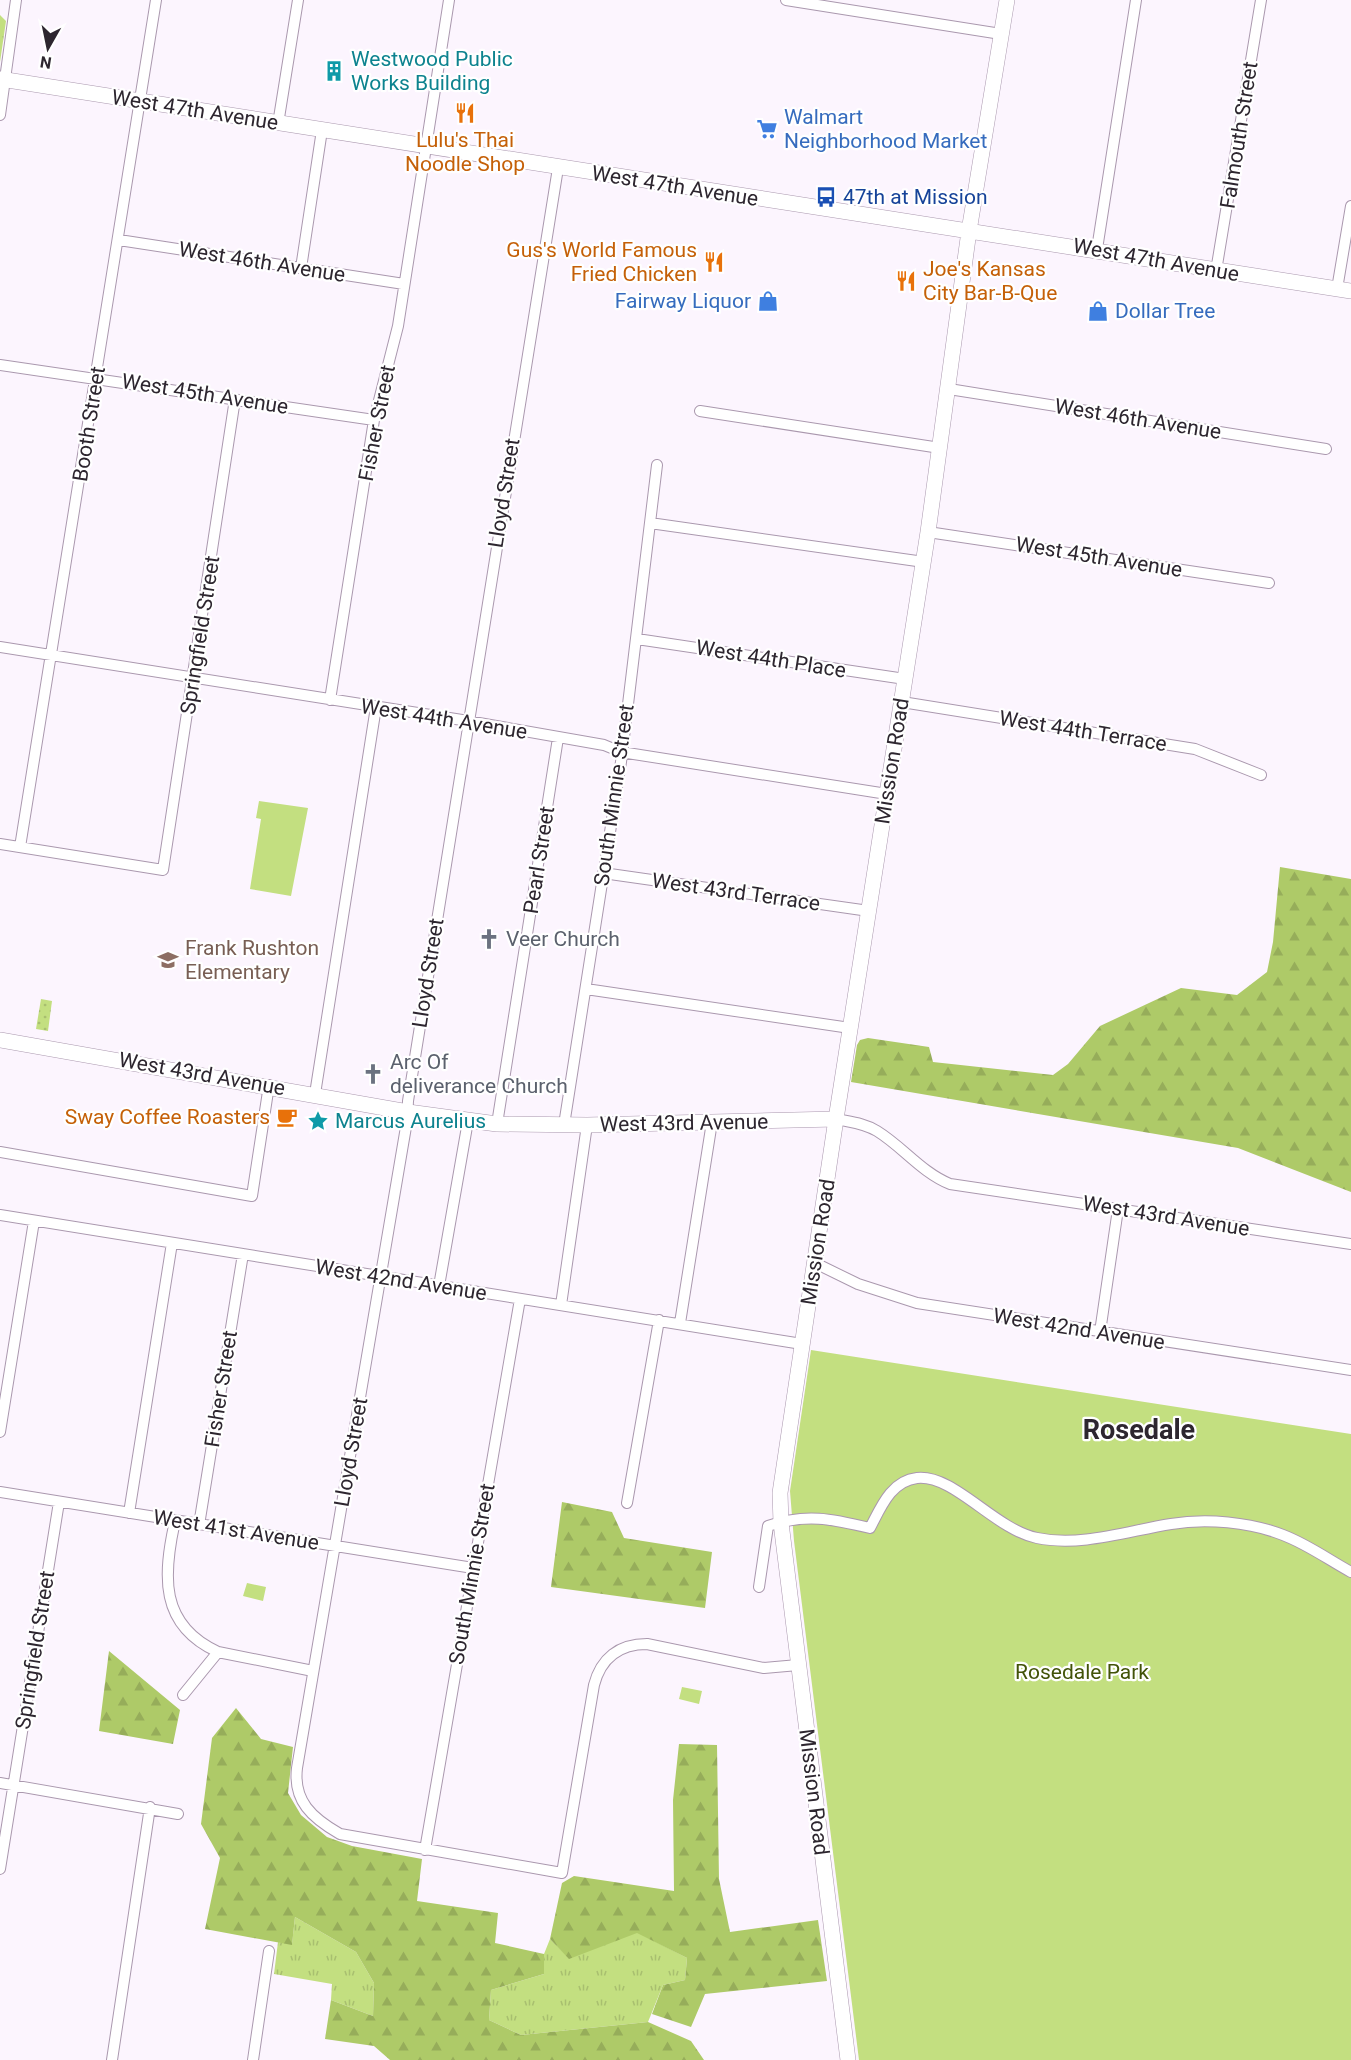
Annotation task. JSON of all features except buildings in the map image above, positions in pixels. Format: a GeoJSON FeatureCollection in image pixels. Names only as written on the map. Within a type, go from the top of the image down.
{"type":"FeatureCollection","features":[{"type":"Feature","properties":{"kind":"street"},"geometry":{"type":"LineString","coordinates":[[0,115],[3,79],[16,0]]}},
{"type":"Feature","properties":{"kind":"street","name":"Booth Street"},"geometry":{"type":"LineString","coordinates":[[20,847],[156,0]]}},
{"type":"Feature","properties":{"kind":"street"},"geometry":{"type":"LineString","coordinates":[[278,124],[298,0]]}},
{"type":"Feature","properties":{"kind":"street","name":"Fisher Street"},"geometry":{"type":"LineString","coordinates":[[330,700],[374,420],[398,326],[449,0]]}},
{"type":"Feature","properties":{"kind":"street"},"geometry":{"type":"LineString","coordinates":[[786,0],[1001,34]]}},
{"type":"Feature","properties":{"kind":"street","name":"Mission Road"},"geometry":{"type":"LineString","coordinates":[[848,2060],[798,1665],[781,1523],[780,1493],[868,911],[924,562],[969,231],[1007,0]]}},
{"type":"Feature","properties":{"kind":"street"},"geometry":{"type":"LineString","coordinates":[[1096,249],[1136,0]]}},
{"type":"Feature","properties":{"kind":"street","name":"Falmouth Street"},"geometry":{"type":"LineString","coordinates":[[1216,271],[1261,0]]}},
{"type":"Feature","properties":{"kind":"street","name":"West 47th Avenue"},"geometry":{"type":"LineString","coordinates":[[3,79],[558,168],[1096,249],[1216,271],[1344,290]]}},
{"type":"Feature","properties":{"kind":"street"},"geometry":{"type":"LineString","coordinates":[[301,268],[322,130]]}},
{"type":"Feature","properties":{"kind":"street","name":"Lloyd Street"},"geometry":{"type":"LineString","coordinates":[[425,1850],[340,1834],[308,1809],[299,1798],[296,1780],[408,1112],[467,720],[558,168]]}},
{"type":"Feature","properties":{"kind":"street"},"geometry":{"type":"LineString","coordinates":[[1344,290],[1351,206]]}},
{"type":"Feature","properties":{"kind":"street","name":"West 46th Avenue"},"geometry":{"type":"LineString","coordinates":[[119,240],[404,284]]}},
{"type":"Feature","properties":{"kind":"street","name":"West 45th Avenue"},"geometry":{"type":"LineString","coordinates":[[0,365],[374,420]]}},
{"type":"Feature","properties":{"kind":"street","name":"West 46th Avenue"},"geometry":{"type":"LineString","coordinates":[[949,389],[1326,449]]}},
{"type":"Feature","properties":{"kind":"street","name":"Springfield Street"},"geometry":{"type":"LineString","coordinates":[[20,847],[163,870],[235,399]]}},
{"type":"Feature","properties":{"kind":"street"},"geometry":{"type":"LineString","coordinates":[[700,411],[940,448]]}},
{"type":"Feature","properties":{"kind":"street","name":"South Minnie Street"},"geometry":{"type":"LineString","coordinates":[[564,1125],[637,639],[657,465]]}},
{"type":"Feature","properties":{"kind":"street"},"geometry":{"type":"LineString","coordinates":[[650,523],[924,562]]}},
{"type":"Feature","properties":{"kind":"street","name":"West 45th Avenue"},"geometry":{"type":"LineString","coordinates":[[928,532],[1269,583]]}},
{"type":"Feature","properties":{"kind":"street","name":"West 44th Place"},"geometry":{"type":"LineString","coordinates":[[637,639],[905,679]]}},
{"type":"Feature","properties":{"kind":"street","name":"West 44th Avenue"},"geometry":{"type":"LineString","coordinates":[[0,646],[194,676],[376,708],[467,720],[604,745],[621,752],[887,794]]}},
{"type":"Feature","properties":{"kind":"street","name":"West 44th Terrace"},"geometry":{"type":"LineString","coordinates":[[902,702],[1195,749],[1261,775]]}},
{"type":"Feature","properties":{"kind":"street"},"geometry":{"type":"LineString","coordinates":[[315,1094],[376,708]]}},
{"type":"Feature","properties":{"kind":"street","name":"Pearl Street"},"geometry":{"type":"LineString","coordinates":[[498,1124],[558,738]]}},
{"type":"Feature","properties":{"kind":"street"},"geometry":{"type":"LineString","coordinates":[[1,848],[20,847]]}},
{"type":"Feature","properties":{"kind":"street","name":"West 43rd Terrace"},"geometry":{"type":"LineString","coordinates":[[603,873],[868,911]]}},
{"type":"Feature","properties":{"kind":"street"},"geometry":{"type":"LineString","coordinates":[[586,989],[850,1028]]}},
{"type":"Feature","properties":{"kind":"street","name":"West 43rd Avenue"},"geometry":{"type":"LineString","coordinates":[[0,1040],[269,1085],[408,1112],[498,1124],[587,1125],[836,1119],[859,1123],[876,1130],[932,1176],[950,1184],[1351,1244]]}},
{"type":"Feature","properties":{"kind":"street"},"geometry":{"type":"LineString","coordinates":[[0,1152],[252,1196],[269,1085]]}},
{"type":"Feature","properties":{"kind":"street"},"geometry":{"type":"LineString","coordinates":[[439,1286],[468,1121]]}},
{"type":"Feature","properties":{"kind":"street"},"geometry":{"type":"LineString","coordinates":[[680,1323],[712,1122]]}},
{"type":"Feature","properties":{"kind":"street"},"geometry":{"type":"LineString","coordinates":[[561,1305],[587,1125]]}},
{"type":"Feature","properties":{"kind":"street"},"geometry":{"type":"LineString","coordinates":[[1100,1332],[1118,1209]]}},
{"type":"Feature","properties":{"kind":"street","name":"West 42nd Avenue"},"geometry":{"type":"LineString","coordinates":[[0,1215],[802,1344]]}},
{"type":"Feature","properties":{"kind":"street"},"geometry":{"type":"LineString","coordinates":[[0,1432],[34,1221]]}},
{"type":"Feature","properties":{"kind":"street"},"geometry":{"type":"LineString","coordinates":[[129,1513],[172,1243]]}},
{"type":"Feature","properties":{"kind":"street","name":"Fisher Street"},"geometry":{"type":"LineString","coordinates":[[199,1525],[243,1254]]}},
{"type":"Feature","properties":{"kind":"street","name":"West 42nd Avenue"},"geometry":{"type":"LineString","coordinates":[[816,1263],[858,1284],[917,1303],[1350,1371]]}},
{"type":"Feature","properties":{"kind":"street","name":"South Minnie Street"},"geometry":{"type":"LineString","coordinates":[[425,1850],[520,1299]]}},
{"type":"Feature","properties":{"kind":"street"},"geometry":{"type":"LineString","coordinates":[[627,1503],[659,1320]]}},
{"type":"Feature","properties":{"kind":"street"},"geometry":{"type":"LineString","coordinates":[[759,1587],[766,1528],[770,1525],[795,1517],[807,1517],[838,1520],[870,1528],[886,1498],[900,1483],[917,1478],[934,1479],[952,1486],[1009,1528],[1036,1538],[1066,1541],[1113,1536],[1173,1524],[1225,1523],[1284,1535],[1351,1572]]}},
{"type":"Feature","properties":{"kind":"street","name":"West 41st Avenue"},"geometry":{"type":"LineString","coordinates":[[0,1492],[473,1568]]}},
{"type":"Feature","properties":{"kind":"street","name":"Springfield Street"},"geometry":{"type":"LineString","coordinates":[[0,1869],[59,1502]]}},
{"type":"Feature","properties":{"kind":"street"},"geometry":{"type":"LineString","coordinates":[[175,1521],[166,1571],[168,1591],[173,1608],[194,1637],[218,1652],[313,1671]]}},
{"type":"Feature","properties":{"kind":"street"},"geometry":{"type":"LineString","coordinates":[[425,1850],[562,1873],[594,1685],[597,1674],[607,1658],[618,1650],[631,1644],[647,1644],[764,1668],[798,1665]]}},
{"type":"Feature","properties":{"kind":"street"},"geometry":{"type":"LineString","coordinates":[[183,1695],[218,1652]]}},
{"type":"Feature","properties":{"kind":"street"},"geometry":{"type":"LineString","coordinates":[[0,1783],[150,1807],[178,1814]]}},
{"type":"Feature","properties":{"kind":"street"},"geometry":{"type":"LineString","coordinates":[[111,2060],[150,1807]]}},
{"type":"Feature","properties":{"kind":"street"},"geometry":{"type":"LineString","coordinates":[[253,2060],[269,1951]]}},
{"type":"Feature","properties":{"kind":"green space"},"geometry":{"type":"Polygon","coordinates":[[[0,15],[6,21],[0,62],[0,15]]]}},
{"type":"Feature","properties":{"kind":"green space"},"geometry":{"type":"Polygon","coordinates":[[[259,801],[308,808],[291,896],[250,889],[261,819],[256,818],[259,801]]]}},
{"type":"Feature","properties":{"kind":"green space"},"geometry":{"type":"Polygon","coordinates":[[[1280,867],[1351,879],[1351,1192],[1238,1148],[851,1082],[857,1045],[860,1040],[868,1038],[929,1047],[933,1062],[1053,1075],[1068,1064],[1100,1026],[1181,988],[1237,995],[1267,972],[1273,942],[1280,867]]]}},
{"type":"Feature","properties":{"kind":"green space"},"geometry":{"type":"Polygon","coordinates":[[[41,999],[52,1001],[48,1031],[36,1029],[41,999]]]}},
{"type":"Feature","properties":{"kind":"green space","name":"Rosedale Park"},"geometry":{"type":"Polygon","coordinates":[[[811,1350],[1351,1434],[1351,2060],[859,2060],[794,1541],[790,1491],[811,1350]]]}},
{"type":"Feature","properties":{"kind":"green space"},"geometry":{"type":"Polygon","coordinates":[[[562,1502],[612,1512],[624,1538],[712,1552],[705,1608],[551,1587],[562,1502]]]}},
{"type":"Feature","properties":{"kind":"green space"},"geometry":{"type":"Polygon","coordinates":[[[247,1583],[266,1587],[263,1601],[243,1596],[247,1583]]]}},
{"type":"Feature","properties":{"kind":"green space"},"geometry":{"type":"Polygon","coordinates":[[[109,1651],[180,1710],[173,1744],[99,1731],[109,1651]]]}},
{"type":"Feature","properties":{"kind":"green space"},"geometry":{"type":"Polygon","coordinates":[[[682,1687],[702,1691],[699,1704],[679,1699],[682,1687]]]}},
{"type":"Feature","properties":{"kind":"green space"},"geometry":{"type":"Polygon","coordinates":[[[236,1708],[261,1739],[293,1747],[288,1793],[301,1815],[327,1837],[352,1846],[422,1859],[417,1901],[498,1913],[495,1943],[544,1954],[544,1974],[491,1990],[489,2020],[521,2035],[648,2022],[691,2041],[704,2060],[390,2060],[374,2046],[325,2039],[331,2000],[373,2016],[374,1983],[356,1952],[295,1917],[292,1945],[205,1929],[220,1858],[201,1824],[212,1738],[236,1708]]]}},
{"type":"Feature","properties":{"kind":"green space"},"geometry":{"type":"Polygon","coordinates":[[[679,1744],[717,1745],[719,1879],[730,1932],[818,1920],[827,1981],[705,1994],[691,2027],[652,2014],[663,1985],[685,1980],[687,1958],[637,1933],[569,1959],[550,1939],[562,1883],[574,1876],[674,1891],[673,1800],[679,1744]]]}},
{"type":"Feature","properties":{"kind":"green space"},"geometry":{"type":"Polygon","coordinates":[[[295,1917],[356,1952],[374,1983],[373,2016],[331,2000],[332,1984],[274,1974],[278,1942],[292,1944],[295,1917]]]}},
{"type":"Feature","properties":{"kind":"green space"},"geometry":{"type":"Polygon","coordinates":[[[637,1932],[687,1958],[685,1980],[663,1985],[648,2022],[521,2035],[489,2020],[491,1990],[544,1974],[544,1954],[550,1939],[569,1958],[637,1932]]]}},
{"type":"Feature","properties":{"kind":"place","name":"Westwood Public Works Building"},"geometry":{"type":"Point","coordinates":[334,71]}},
{"type":"Feature","properties":{"kind":"place","name":"Lulu's Thai Noodle Shop"},"geometry":{"type":"Point","coordinates":[465,113]}},
{"type":"Feature","properties":{"kind":"place","name":"Walmart Neighborhood Market"},"geometry":{"type":"Point","coordinates":[767,129]}},
{"type":"Feature","properties":{"kind":"place","name":"47th at Mission"},"geometry":{"type":"Point","coordinates":[826,197]}},
{"type":"Feature","properties":{"kind":"place","name":"Gus's World Famous Fried Chicken"},"geometry":{"type":"Point","coordinates":[714,262]}},
{"type":"Feature","properties":{"kind":"place","name":"Joe's Kansas City Bar-B-Que"},"geometry":{"type":"Point","coordinates":[906,281]}},
{"type":"Feature","properties":{"kind":"place","name":"Fairway Liquor"},"geometry":{"type":"Point","coordinates":[768,301]}},
{"type":"Feature","properties":{"kind":"place","name":"Dollar Tree"},"geometry":{"type":"Point","coordinates":[1098,311]}},
{"type":"Feature","properties":{"kind":"place","name":"Veer Church"},"geometry":{"type":"Point","coordinates":[489,939]}},
{"type":"Feature","properties":{"kind":"place","name":"Frank Rushton Elementary"},"geometry":{"type":"Point","coordinates":[168,960]}},
{"type":"Feature","properties":{"kind":"place","name":"Arc Of deliverance Church"},"geometry":{"type":"Point","coordinates":[373,1074]}},
{"type":"Feature","properties":{"kind":"place","name":"Sway Coffee Roasters"},"geometry":{"type":"Point","coordinates":[287,1117]}},
{"type":"Feature","properties":{"kind":"place","name":"Marcus Aurelius"},"geometry":{"type":"Point","coordinates":[318,1121]}},
{"type":"Feature","properties":{"kind":"district","name":"Rosedale"},"geometry":{"type":"Point","coordinates":[1139,1430]}}]}
